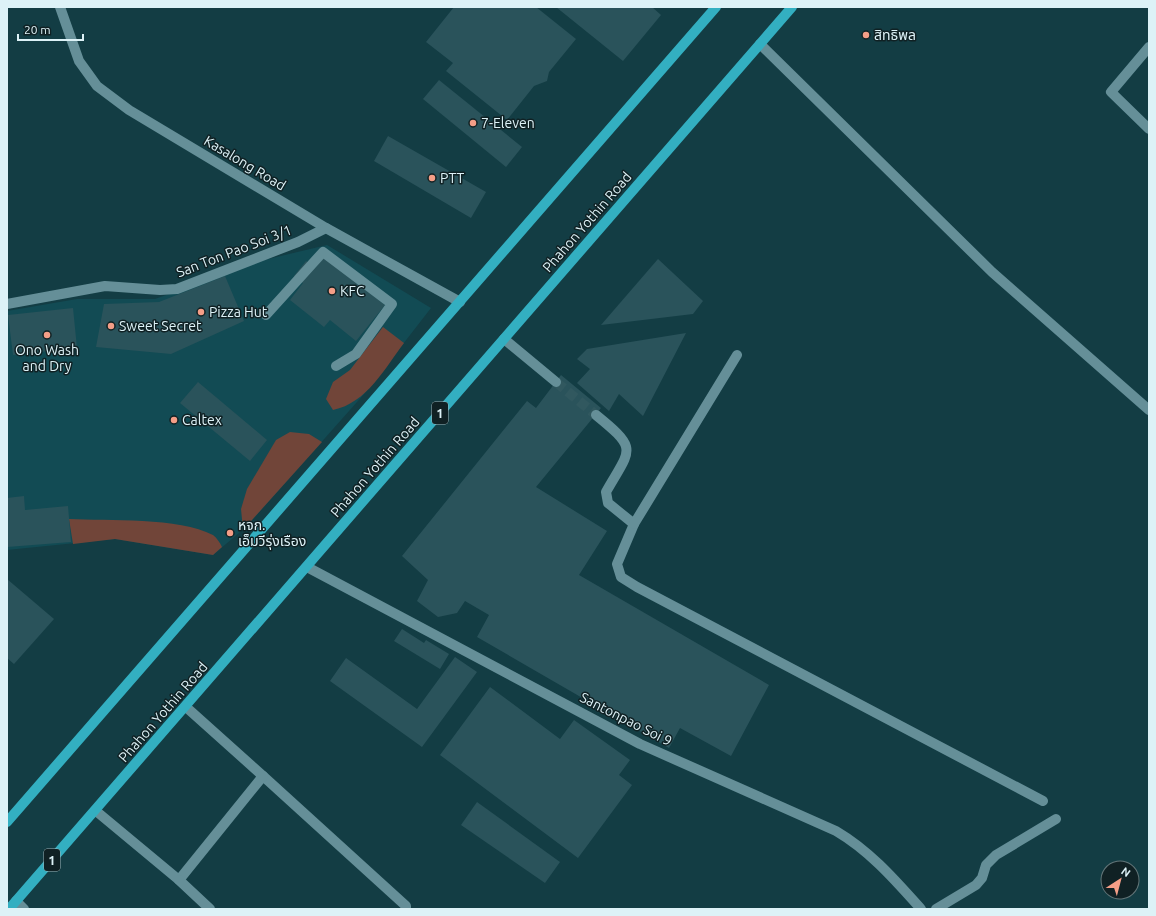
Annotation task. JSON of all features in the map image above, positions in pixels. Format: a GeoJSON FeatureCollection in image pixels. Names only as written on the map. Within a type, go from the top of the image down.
{"type":"FeatureCollection","features":[{"type":"Feature","properties":{"kind":"main road"},"geometry":{"type":"LineString","coordinates":[[7,822],[716,7]]}},
{"type":"Feature","properties":{"kind":"main road","name":"Phahon Yothin Road"},"geometry":{"type":"LineString","coordinates":[[9,909],[12,899],[96,811],[792,7]]}},
{"type":"Feature","properties":{"kind":"street","name":"Kasalong Road"},"geometry":{"type":"LineString","coordinates":[[60,7],[79,61],[97,86],[129,110],[326,228],[460,302]]}},
{"type":"Feature","properties":{"kind":"street"},"geometry":{"type":"LineString","coordinates":[[760,44],[992,272],[1149,410]]}},
{"type":"Feature","properties":{"kind":"street"},"geometry":{"type":"LineString","coordinates":[[1149,46],[1111,92],[1149,129]]}},
{"type":"Feature","properties":{"kind":"street","name":"San Ton Pao Soi 3/1"},"geometry":{"type":"LineString","coordinates":[[7,304],[104,286],[160,290],[177,289],[298,242],[326,228]]}},
{"type":"Feature","properties":{"kind":"street"},"geometry":{"type":"LineString","coordinates":[[266,315],[323,252],[392,304],[356,354],[336,366]]}},
{"type":"Feature","properties":{"kind":"street"},"geometry":{"type":"LineString","coordinates":[[504,339],[556,382]]}},
{"type":"Feature","properties":{"kind":"street"},"geometry":{"type":"LineString","coordinates":[[738,355],[634,524],[617,564],[621,577],[636,587],[1043,800]]}},
{"type":"Feature","properties":{"kind":"street"},"geometry":{"type":"LineString","coordinates":[[596,415],[625,441],[628,454],[606,492],[608,503],[634,524]]}},
{"type":"Feature","properties":{"kind":"street","name":"Santonpao Soi 9"},"geometry":{"type":"LineString","coordinates":[[307,567],[640,744],[836,831],[856,842],[921,909]]}},
{"type":"Feature","properties":{"kind":"street"},"geometry":{"type":"LineString","coordinates":[[186,707],[406,906],[406,909]]}},
{"type":"Feature","properties":{"kind":"street"},"geometry":{"type":"LineString","coordinates":[[179,880],[263,776]]}},
{"type":"Feature","properties":{"kind":"street"},"geometry":{"type":"LineString","coordinates":[[96,811],[179,880],[210,909]]}},
{"type":"Feature","properties":{"kind":"street"},"geometry":{"type":"LineString","coordinates":[[936,909],[976,885],[982,878],[986,865],[996,855],[1056,819]]}},
{"type":"Feature","properties":{"kind":"street"},"geometry":{"type":"LineString","coordinates":[[12,899],[24,909]]}},
{"type":"Feature","properties":{"kind":"shaded area","name":"Caltex"},"geometry":{"type":"Polygon","coordinates":[[[327,245],[431,308],[365,393],[246,527],[213,555],[115,539],[7,550],[7,311],[77,299],[155,299],[264,260],[327,245]]]}},
{"type":"Feature","properties":{"kind":"shaded area"},"geometry":{"type":"Polygon","coordinates":[[[383,327],[404,343],[382,373],[365,392],[356,400],[333,410],[326,399],[333,382],[350,370],[383,327]]]}},
{"type":"Feature","properties":{"kind":"shaded area"},"geometry":{"type":"Polygon","coordinates":[[[290,432],[309,434],[322,442],[243,530],[241,509],[247,489],[276,440],[290,432]]]}},
{"type":"Feature","properties":{"kind":"shaded area"},"geometry":{"type":"Polygon","coordinates":[[[69,519],[143,521],[182,525],[199,529],[213,535],[222,547],[213,555],[115,539],[73,544],[69,519]]]}},
{"type":"Feature","properties":{"kind":"building"},"geometry":{"type":"Polygon","coordinates":[[[454,7],[536,7],[576,39],[549,72],[547,81],[534,86],[507,120],[446,71],[453,63],[426,42],[454,7]]]}},
{"type":"Feature","properties":{"kind":"building"},"geometry":{"type":"Polygon","coordinates":[[[556,7],[652,7],[661,15],[623,61],[556,7]]]}},
{"type":"Feature","properties":{"kind":"building","name":"7-Eleven"},"geometry":{"type":"Polygon","coordinates":[[[439,80],[522,147],[506,167],[423,99],[439,80]]]}},
{"type":"Feature","properties":{"kind":"building","name":"PTT"},"geometry":{"type":"Polygon","coordinates":[[[388,136],[486,192],[471,218],[374,161],[388,136]]]}},
{"type":"Feature","properties":{"kind":"building","name":"KFC"},"geometry":{"type":"Polygon","coordinates":[[[324,257],[385,305],[356,341],[330,320],[324,327],[290,300],[303,283],[294,276],[306,261],[315,268],[324,257]]]}},
{"type":"Feature","properties":{"kind":"building"},"geometry":{"type":"Polygon","coordinates":[[[658,259],[703,301],[693,314],[601,325],[658,259]]]}},
{"type":"Feature","properties":{"kind":"building"},"geometry":{"type":"Polygon","coordinates":[[[225,276],[244,321],[171,354],[96,347],[104,304],[159,302],[225,276]]]}},
{"type":"Feature","properties":{"kind":"building"},"geometry":{"type":"Polygon","coordinates":[[[73,308],[77,348],[13,355],[8,315],[73,308]]]}},
{"type":"Feature","properties":{"kind":"building"},"geometry":{"type":"Polygon","coordinates":[[[686,333],[643,416],[619,394],[609,411],[577,383],[590,369],[577,359],[587,349],[686,333]]]}},
{"type":"Feature","properties":{"kind":"building"},"geometry":{"type":"Polygon","coordinates":[[[561,375],[601,408],[536,487],[607,531],[579,575],[769,685],[731,756],[680,728],[669,748],[477,637],[489,615],[465,601],[457,613],[438,617],[417,601],[428,580],[402,556],[527,401],[536,408],[561,375]]]}},
{"type":"Feature","properties":{"kind":"building"},"geometry":{"type":"Polygon","coordinates":[[[198,382],[267,440],[250,461],[180,403],[198,382]]]}},
{"type":"Feature","properties":{"kind":"building"},"geometry":{"type":"Polygon","coordinates":[[[24,496],[25,510],[68,506],[71,542],[7,547],[7,498],[24,496]]]}},
{"type":"Feature","properties":{"kind":"building"},"geometry":{"type":"Polygon","coordinates":[[[7,579],[54,619],[14,664],[7,658],[7,579]]]}},
{"type":"Feature","properties":{"kind":"building"},"geometry":{"type":"Polygon","coordinates":[[[402,629],[424,643],[426,640],[449,654],[440,669],[394,641],[402,629]]]}},
{"type":"Feature","properties":{"kind":"building"},"geometry":{"type":"Polygon","coordinates":[[[455,657],[477,672],[422,747],[330,681],[346,658],[417,709],[455,657]]]}},
{"type":"Feature","properties":{"kind":"building"},"geometry":{"type":"Polygon","coordinates":[[[490,687],[560,739],[574,720],[630,760],[619,775],[632,785],[578,858],[440,755],[490,687]]]}},
{"type":"Feature","properties":{"kind":"building"},"geometry":{"type":"Polygon","coordinates":[[[477,802],[560,862],[545,883],[461,825],[477,802]]]}},
{"type":"Feature","properties":{"kind":"tunnel"},"geometry":{"type":"LineString","coordinates":[[556,382],[596,415]]}},
{"type":"Feature","properties":{"kind":"place","name":"สิทธิพล"},"geometry":{"type":"Point","coordinates":[866,35]}},
{"type":"Feature","properties":{"kind":"place","name":"7-Eleven"},"geometry":{"type":"Point","coordinates":[473,123]}},
{"type":"Feature","properties":{"kind":"place","name":"PTT"},"geometry":{"type":"Point","coordinates":[432,178]}},
{"type":"Feature","properties":{"kind":"place","name":"KFC"},"geometry":{"type":"Point","coordinates":[332,291]}},
{"type":"Feature","properties":{"kind":"place","name":"Pizza Hut"},"geometry":{"type":"Point","coordinates":[201,312]}},
{"type":"Feature","properties":{"kind":"place","name":"Sweet Secret"},"geometry":{"type":"Point","coordinates":[111,326]}},
{"type":"Feature","properties":{"kind":"place","name":"Ono Wash and Dry"},"geometry":{"type":"Point","coordinates":[47,335]}},
{"type":"Feature","properties":{"kind":"place","name":"Caltex"},"geometry":{"type":"Point","coordinates":[174,420]}},
{"type":"Feature","properties":{"kind":"place","name":"หจก. เอ็มวีรุ่งเรือง"},"geometry":{"type":"Point","coordinates":[230,533]}}]}
